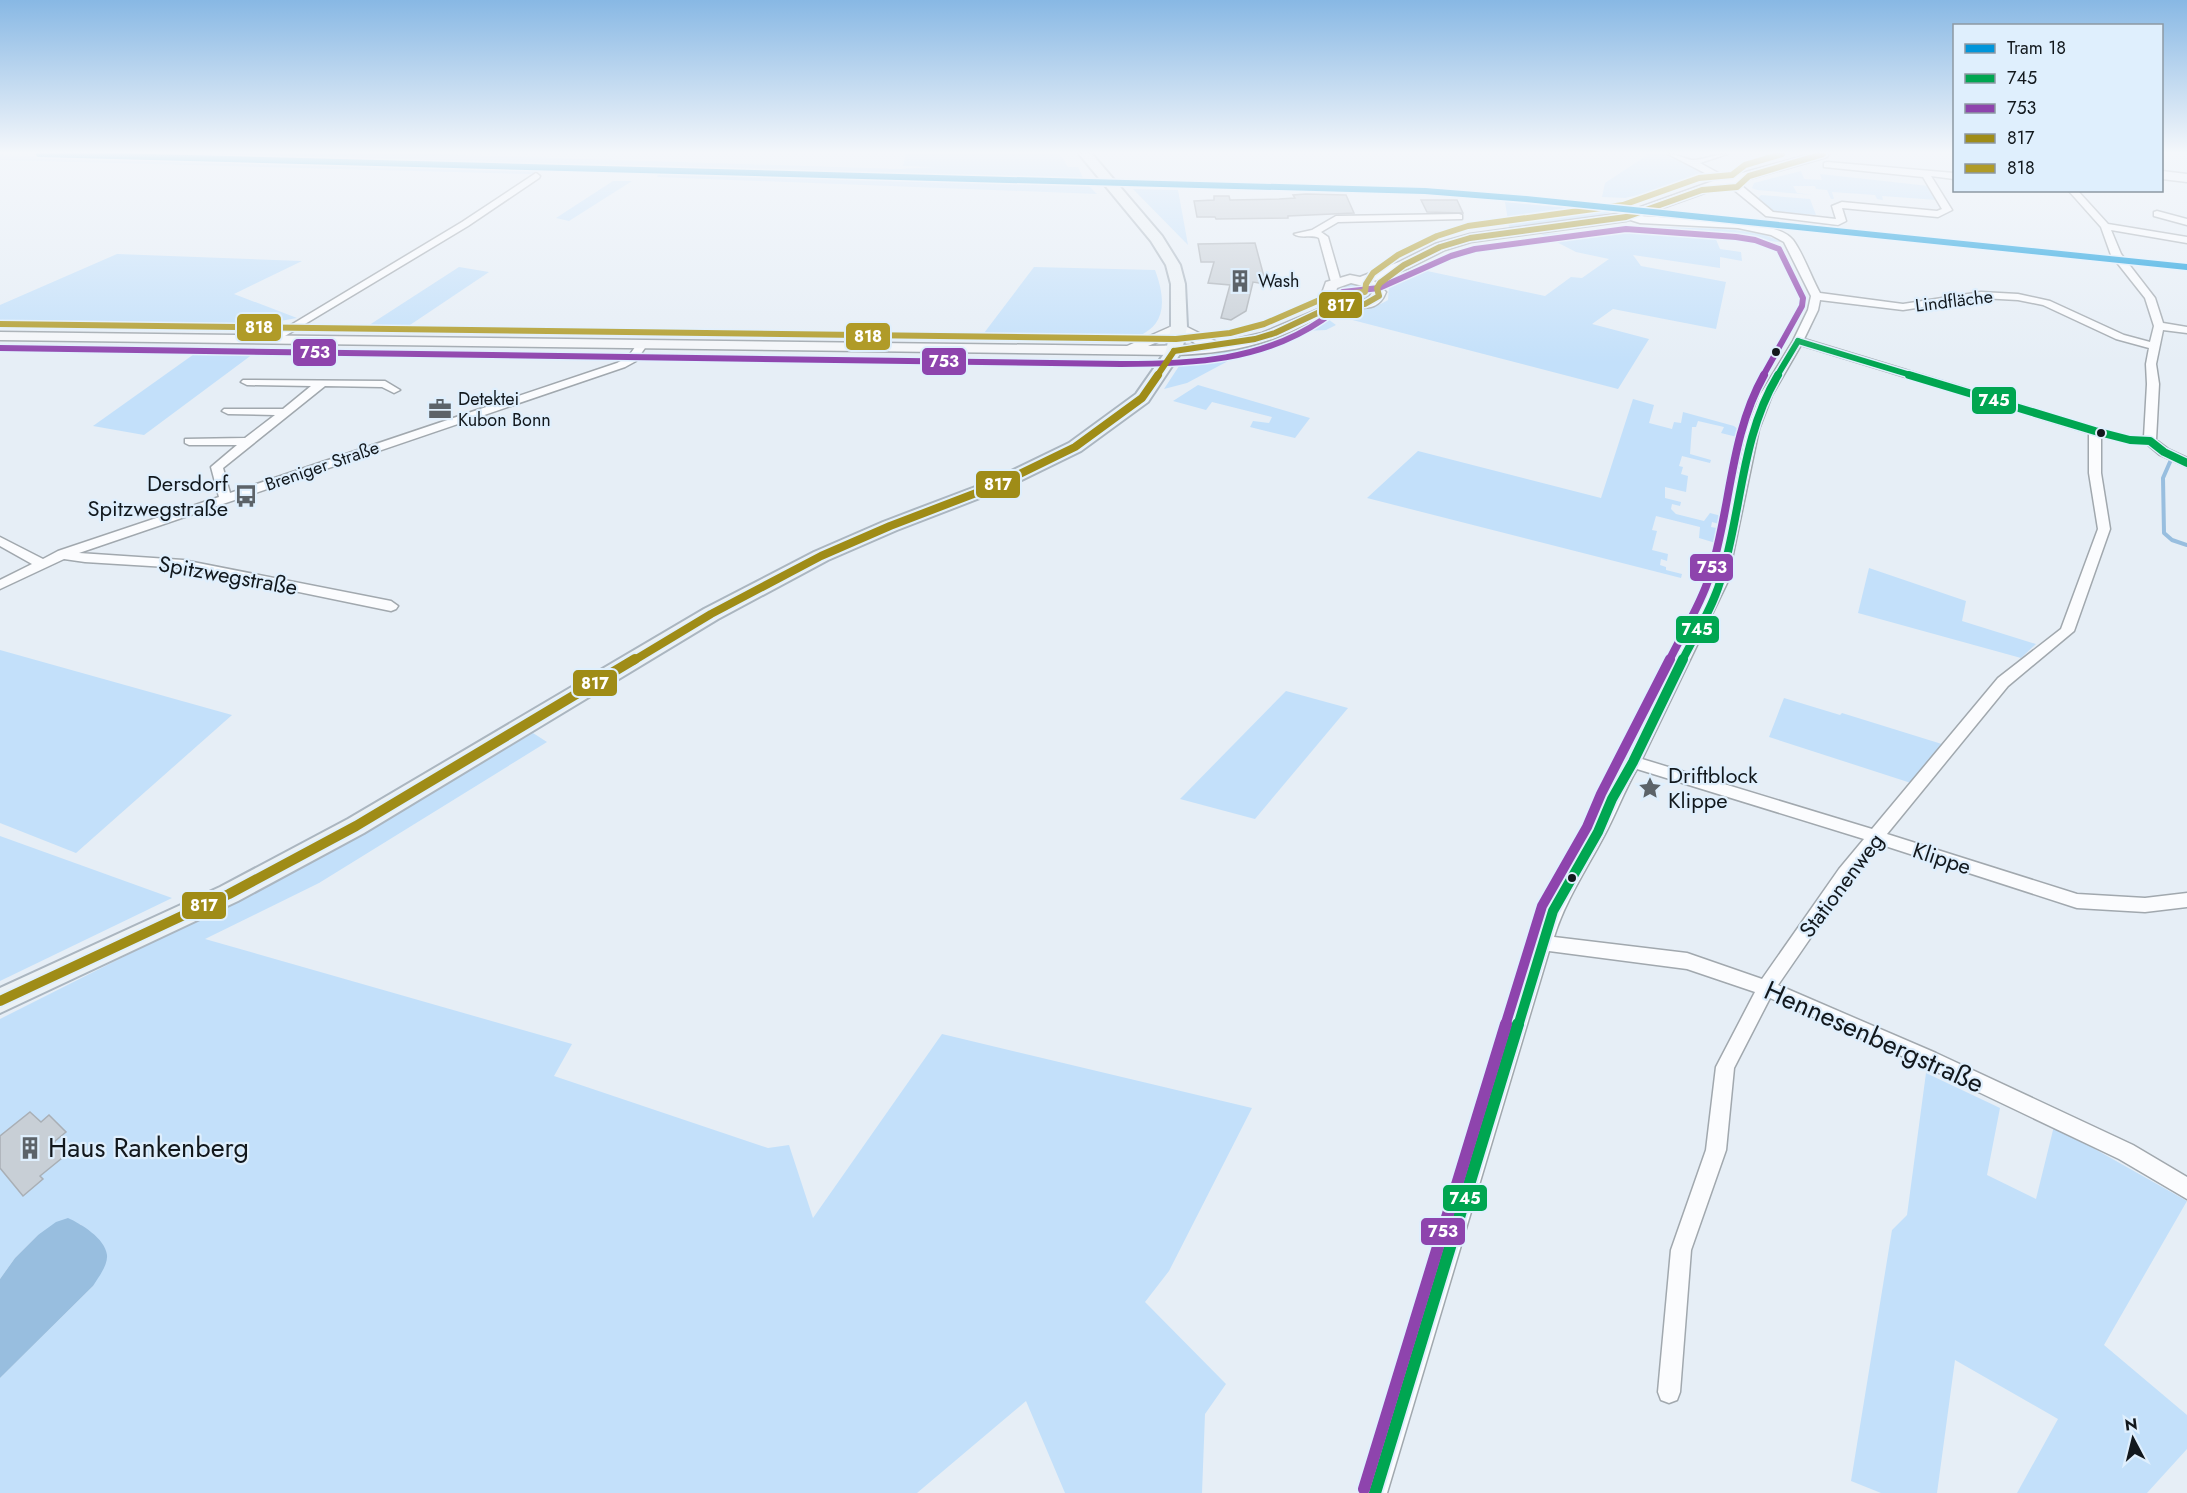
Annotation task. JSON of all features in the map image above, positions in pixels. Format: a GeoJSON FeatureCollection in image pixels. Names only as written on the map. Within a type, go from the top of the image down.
{"type":"FeatureCollection","features":[{"type":"Feature","properties":{"kind":"main road"},"geometry":{"type":"LineString","coordinates":[[0,1001],[229,894],[356,826],[711,614],[821,556],[890,526],[997,486],[1076,447],[1142,398],[1174,351],[1179,327],[1178,284],[1173,265],[1157,239],[1144,224]]}},
{"type":"Feature","properties":{"kind":"main road"},"geometry":{"type":"LineString","coordinates":[[0,336],[1174,351],[1217,347],[1269,335],[1315,313],[1346,304],[1370,303],[1379,296],[1377,288],[1380,283],[1404,265],[1440,247],[1470,238],[1576,224]]}},
{"type":"Feature","properties":{"kind":"main road"},"geometry":{"type":"LineString","coordinates":[[1346,304],[1332,297],[1328,289],[1404,265]]}},
{"type":"Feature","properties":{"kind":"main road"},"geometry":{"type":"LineString","coordinates":[[1349,281],[1377,288]]}},
{"type":"Feature","properties":{"kind":"main road"},"geometry":{"type":"LineString","coordinates":[[1315,313],[1332,297]]}},
{"type":"Feature","properties":{"kind":"main road"},"geometry":{"type":"LineString","coordinates":[[1179,327],[1196,339],[1217,347]]}},
{"type":"Feature","properties":{"kind":"main road"},"geometry":{"type":"LineString","coordinates":[[1126,352],[1179,327]]}},
{"type":"Feature","properties":{"kind":"main road"},"geometry":{"type":"LineString","coordinates":[[1126,352],[1160,373]]}},
{"type":"Feature","properties":{"kind":"street"},"geometry":{"type":"LineString","coordinates":[[271,340],[465,224]]}},
{"type":"Feature","properties":{"kind":"street"},"geometry":{"type":"LineString","coordinates":[[1299,234],[1314,232],[1328,224]]}},
{"type":"Feature","properties":{"kind":"street"},"geometry":{"type":"LineString","coordinates":[[1375,1493],[1553,911],[1598,832],[1612,799],[1633,762],[1720,583],[1752,429],[1766,395],[1813,310],[1816,296],[1788,240],[1780,234],[1749,227],[1697,224]]}},
{"type":"Feature","properties":{"kind":"street"},"geometry":{"type":"LineString","coordinates":[[2103,224],[2116,255],[2150,298],[2159,326],[2151,364],[2153,384],[2150,441]]}},
{"type":"Feature","properties":{"kind":"street"},"geometry":{"type":"LineString","coordinates":[[2105,226],[2187,240]]}},
{"type":"Feature","properties":{"kind":"street"},"geometry":{"type":"LineString","coordinates":[[1314,232],[1323,237],[1332,266],[1349,281]]}},
{"type":"Feature","properties":{"kind":"street","name":"Lindfläche"},"geometry":{"type":"LineString","coordinates":[[1816,296],[1903,307],[1962,297],[1997,295],[2018,297],[2058,308],[2120,337],[2156,347]]}},
{"type":"Feature","properties":{"kind":"street"},"geometry":{"type":"LineString","coordinates":[[2159,326],[2187,330]]}},
{"type":"Feature","properties":{"kind":"street","name":"Lindfläche"},"geometry":{"type":"LineString","coordinates":[[2120,337],[2151,364]]}},
{"type":"Feature","properties":{"kind":"street"},"geometry":{"type":"LineString","coordinates":[[1798,340],[2095,431],[2130,440],[2150,441],[2164,452],[2187,463]]}},
{"type":"Feature","properties":{"kind":"street","name":"Breniger Straße"},"geometry":{"type":"LineString","coordinates":[[0,585],[63,554],[621,365],[632,359],[642,345]]}},
{"type":"Feature","properties":{"kind":"street"},"geometry":{"type":"LineString","coordinates":[[247,382],[385,384],[394,390]]}},
{"type":"Feature","properties":{"kind":"street"},"geometry":{"type":"LineString","coordinates":[[225,498],[217,467],[322,383]]}},
{"type":"Feature","properties":{"kind":"street"},"geometry":{"type":"LineString","coordinates":[[228,411],[286,412]]}},
{"type":"Feature","properties":{"kind":"street","name":"Stationenweg"},"geometry":{"type":"LineString","coordinates":[[1669,1392],[1681,1250],[1716,1150],[1725,1067],[1767,988],[1845,874],[2003,682],[2067,631],[2104,529],[2095,472],[2095,431]]}},
{"type":"Feature","properties":{"kind":"street"},"geometry":{"type":"LineString","coordinates":[[189,441],[249,442]]}},
{"type":"Feature","properties":{"kind":"street"},"geometry":{"type":"LineString","coordinates":[[0,541],[41,563]]}},
{"type":"Feature","properties":{"kind":"street","name":"Spitzwegstraße"},"geometry":{"type":"LineString","coordinates":[[63,554],[85,558],[183,564],[391,606]]}},
{"type":"Feature","properties":{"kind":"street","name":"Klippe"},"geometry":{"type":"LineString","coordinates":[[1633,762],[2077,901],[2145,905],[2187,900]]}},
{"type":"Feature","properties":{"kind":"street","name":"Hennesenbergstraße"},"geometry":{"type":"LineString","coordinates":[[1542,943],[1687,961],[1767,988],[1929,1059],[2126,1152],[2163,1172],[2187,1189]]}},
{"type":"Feature","properties":{"kind":"shaded area"},"geometry":{"type":"Polygon","coordinates":[[[1167,224],[1184,224],[1188,245],[1167,224]]]}},
{"type":"Feature","properties":{"kind":"shaded area"},"geometry":{"type":"Polygon","coordinates":[[[1508,224],[1536,224],[1509,227],[1508,224]]]}},
{"type":"Feature","properties":{"kind":"shaded area"},"geometry":{"type":"Polygon","coordinates":[[[1665,227],[1741,231],[1756,233],[1781,242],[1715,237],[1720,249],[1741,252],[1742,261],[1720,257],[1720,268],[1633,255],[1641,266],[1726,282],[1716,329],[1613,309],[1592,324],[1649,339],[1618,389],[1337,316],[1335,313],[1374,306],[1388,300],[1389,285],[1413,268],[1545,296],[1571,277],[1582,278],[1609,259],[1576,252],[1541,234],[1665,227]]]}},
{"type":"Feature","properties":{"kind":"shaded area"},"geometry":{"type":"Polygon","coordinates":[[[117,254],[302,261],[234,294],[297,318],[241,328],[0,325],[0,305],[117,254]]]}},
{"type":"Feature","properties":{"kind":"shaded area"},"geometry":{"type":"Polygon","coordinates":[[[459,267],[489,272],[401,331],[360,331],[459,267]]]}},
{"type":"Feature","properties":{"kind":"shaded area"},"geometry":{"type":"Polygon","coordinates":[[[1034,267],[1155,270],[1162,295],[1160,314],[1153,327],[1140,335],[1123,340],[1063,342],[1060,337],[1040,335],[981,337],[1034,267]]]}},
{"type":"Feature","properties":{"kind":"shaded area"},"geometry":{"type":"Polygon","coordinates":[[[1347,282],[1359,283],[1374,293],[1370,299],[1347,299],[1335,292],[1335,289],[1347,282]]]}},
{"type":"Feature","properties":{"kind":"shaded area"},"geometry":{"type":"Polygon","coordinates":[[[1317,319],[1328,319],[1336,325],[1326,330],[1304,331],[1243,353],[1187,383],[1164,389],[1181,363],[1203,356],[1251,347],[1317,319]]]}},
{"type":"Feature","properties":{"kind":"shaded area"},"geometry":{"type":"Polygon","coordinates":[[[204,347],[261,348],[144,435],[93,426],[204,347]]]}},
{"type":"Feature","properties":{"kind":"shaded area"},"geometry":{"type":"Polygon","coordinates":[[[1198,385],[1310,418],[1295,438],[1250,427],[1253,421],[1269,423],[1272,417],[1212,402],[1206,410],[1173,401],[1198,385]]]}},
{"type":"Feature","properties":{"kind":"shaded area"},"geometry":{"type":"Polygon","coordinates":[[[1633,399],[1654,405],[1649,423],[1672,429],[1674,422],[1681,423],[1683,412],[1734,426],[1742,433],[1741,438],[1721,433],[1724,427],[1698,421],[1696,427],[1692,427],[1690,454],[1711,460],[1710,463],[1682,456],[1679,466],[1683,467],[1681,474],[1688,476],[1686,492],[1665,487],[1665,498],[1681,502],[1680,506],[1672,504],[1671,509],[1676,514],[1704,521],[1710,513],[1725,517],[1723,525],[1712,522],[1711,527],[1722,529],[1719,544],[1699,538],[1700,527],[1656,516],[1652,530],[1657,531],[1652,550],[1668,554],[1667,561],[1661,559],[1660,565],[1666,567],[1666,570],[1682,574],[1681,578],[1367,498],[1418,451],[1601,498],[1633,399]]]}},
{"type":"Feature","properties":{"kind":"shaded area"},"geometry":{"type":"Polygon","coordinates":[[[1869,568],[1966,601],[1962,621],[2036,644],[2021,658],[1858,613],[1869,568]]]}},
{"type":"Feature","properties":{"kind":"shaded area"},"geometry":{"type":"Polygon","coordinates":[[[0,650],[232,715],[76,853],[0,823],[0,650]]]}},
{"type":"Feature","properties":{"kind":"shaded area"},"geometry":{"type":"Polygon","coordinates":[[[1286,691],[1348,708],[1255,819],[1180,799],[1286,691]]]}},
{"type":"Feature","properties":{"kind":"shaded area"},"geometry":{"type":"Polygon","coordinates":[[[1784,698],[1840,715],[1842,713],[1945,745],[1914,784],[1769,737],[1784,698]]]}},
{"type":"Feature","properties":{"kind":"shaded area"},"geometry":{"type":"Polygon","coordinates":[[[533,733],[547,742],[319,883],[205,939],[572,1044],[554,1076],[768,1148],[789,1145],[813,1218],[942,1034],[1252,1108],[1169,1271],[1145,1302],[1226,1384],[1205,1414],[1202,1493],[1065,1493],[1026,1401],[917,1493],[0,1493],[0,1378],[93,1286],[104,1247],[80,1224],[38,1235],[15,1258],[0,1279],[0,1019],[288,874],[533,733]]]}},
{"type":"Feature","properties":{"kind":"shaded area"},"geometry":{"type":"Polygon","coordinates":[[[0,836],[172,898],[0,981],[0,836]]]}},
{"type":"Feature","properties":{"kind":"shaded area"},"geometry":{"type":"Polygon","coordinates":[[[1926,1073],[2000,1108],[1987,1175],[2036,1199],[2054,1126],[2187,1201],[2104,1345],[2187,1415],[2187,1449],[2147,1493],[2017,1493],[2058,1419],[1955,1360],[1937,1493],[1881,1493],[1851,1481],[1892,1230],[1907,1215],[1926,1073]]]}},
{"type":"Feature","properties":{"kind":"shaded area"},"geometry":{"type":"Polygon","coordinates":[[[68,1218],[86,1228],[102,1243],[107,1255],[104,1267],[93,1286],[0,1378],[0,1279],[15,1258],[38,1235],[56,1222],[68,1218]]]}},
{"type":"Feature","properties":{"kind":"building"},"geometry":{"type":"Polygon","coordinates":[[[1255,243],[1266,284],[1253,282],[1246,311],[1231,320],[1221,318],[1230,285],[1208,283],[1214,262],[1201,262],[1198,244],[1255,243]]]}},
{"type":"Feature","properties":{"kind":"building","name":"Haus Rankenberg"},"geometry":{"type":"Polygon","coordinates":[[[30,1112],[41,1122],[49,1115],[66,1132],[54,1142],[67,1154],[40,1176],[43,1179],[23,1196],[0,1168],[0,1136],[30,1112]]]}},
{"type":"Feature","properties":{"kind":"waterway"},"geometry":{"type":"LineString","coordinates":[[2170,462],[2163,478],[2164,533],[2172,540],[2187,545]]}},
{"type":"Feature","properties":{"kind":"tram line","name":"18"},"geometry":{"type":"LineString","coordinates":[[1766,224],[2187,267]]}},
{"type":"Feature","properties":{"kind":"transit line","name":"818"},"geometry":{"type":"LineString","coordinates":[[0,324],[1176,339],[1230,333],[1264,324],[1331,295],[1365,292],[1366,284],[1373,273],[1398,255],[1437,236],[1468,226],[1485,224]]}},
{"type":"Feature","properties":{"kind":"transit line","name":"817"},"geometry":{"type":"LineString","coordinates":[[1174,351],[1255,339],[1275,333],[1335,306],[1365,304],[1379,296],[1377,288],[1380,283],[1404,265],[1440,247],[1470,238],[1576,224]]}},
{"type":"Feature","properties":{"kind":"transit line","name":"753"},"geometry":{"type":"LineString","coordinates":[[0,348],[1174,363],[1228,358],[1280,344],[1304,332],[1336,309],[1343,300],[1343,292],[1379,288],[1451,256],[1475,249],[1626,229],[1736,237],[1755,240],[1779,249],[1803,298],[1802,306],[1755,390],[1742,425],[1709,579],[1601,794],[1587,827],[1542,906],[1364,1489]]}},
{"type":"Feature","properties":{"kind":"transit line","name":"745"},"geometry":{"type":"LineString","coordinates":[[1798,341],[2095,431],[2130,440],[2150,441],[2164,452],[2187,463]]}},
{"type":"Feature","properties":{"kind":"transit line","name":"745"},"geometry":{"type":"LineString","coordinates":[[1375,1493],[1553,911],[1598,832],[1612,799],[1633,762],[1720,583],[1753,429],[1766,395],[1798,341]]}},
{"type":"Feature","properties":{"kind":"transit line","name":"817"},"geometry":{"type":"LineString","coordinates":[[0,1001],[229,894],[356,826],[711,614],[821,556],[890,526],[997,485],[1075,447],[1142,398],[1174,351]]}},
{"type":"Feature","properties":{"kind":"place","name":"Wash"},"geometry":{"type":"Point","coordinates":[1240,281]}},
{"type":"Feature","properties":{"kind":"place","name":"Detektei Kubon Bonn"},"geometry":{"type":"Point","coordinates":[440,409]}},
{"type":"Feature","properties":{"kind":"place","name":"Dersdorf Spitzwegstraße"},"geometry":{"type":"Point","coordinates":[246,496]}},
{"type":"Feature","properties":{"kind":"place","name":"Driftblock Klippe"},"geometry":{"type":"Point","coordinates":[1650,788]}},
{"type":"Feature","properties":{"kind":"place","name":"Haus Rankenberg"},"geometry":{"type":"Point","coordinates":[30,1148]}}]}
